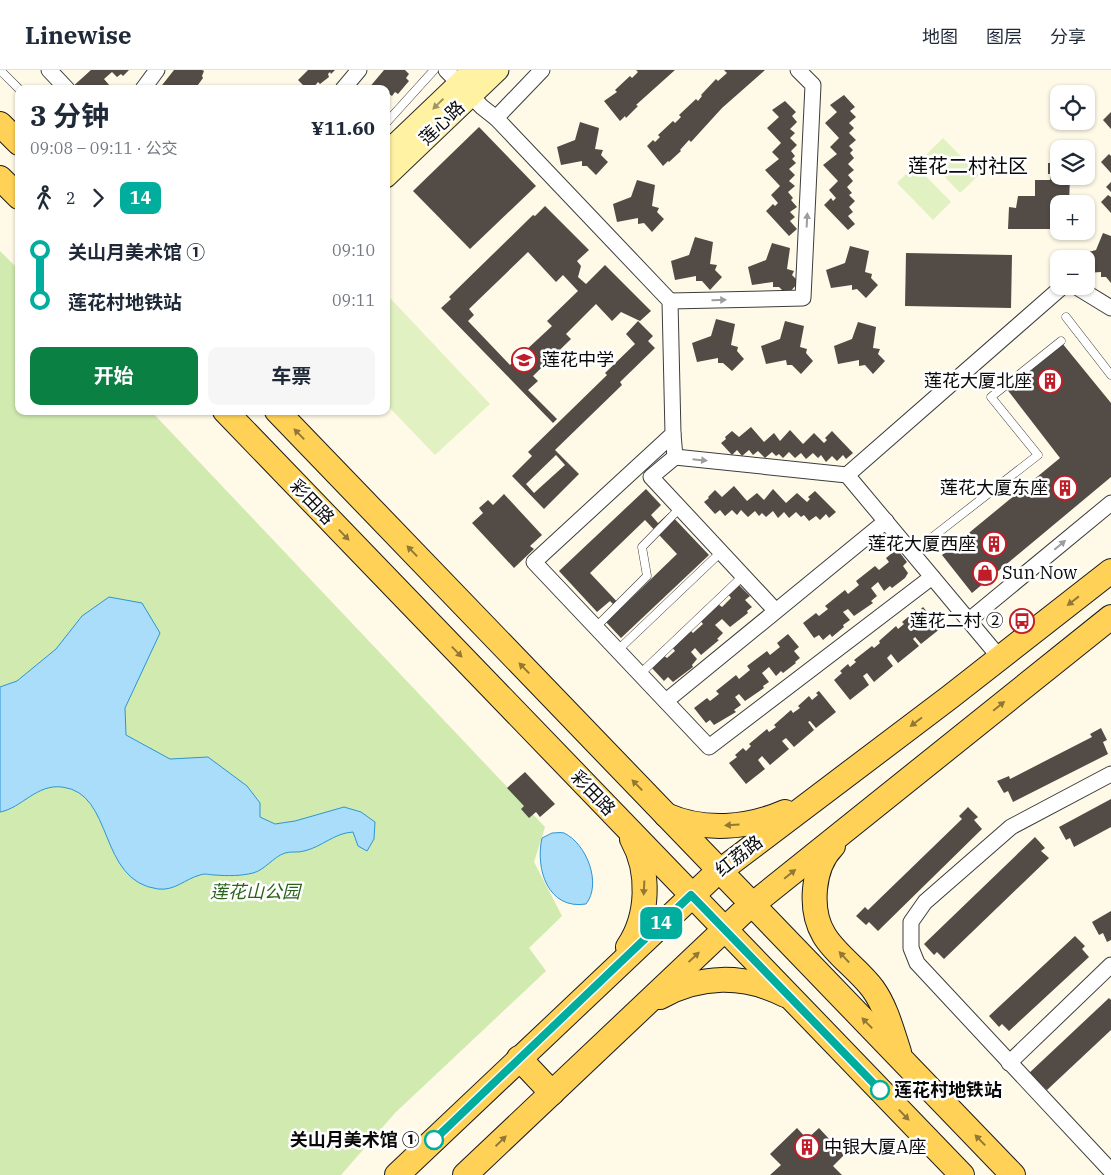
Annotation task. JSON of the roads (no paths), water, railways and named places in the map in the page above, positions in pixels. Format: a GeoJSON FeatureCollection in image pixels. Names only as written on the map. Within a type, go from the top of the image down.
{"type":"FeatureCollection","features":[{"type":"Feature","properties":{"kind":"main road","name":"莲心路"},"geometry":{"type":"LineString","coordinates":[[390,149],[462,80],[498,70]]}},
{"type":"Feature","properties":{"kind":"main road","name":"莲心路"},"geometry":{"type":"LineString","coordinates":[[390,172],[462,80]]}},
{"type":"Feature","properties":{"kind":"main road"},"geometry":{"type":"LineString","coordinates":[[0,124],[15,139]]}},
{"type":"Feature","properties":{"kind":"main road"},"geometry":{"type":"LineString","coordinates":[[0,178],[15,193]]}},
{"type":"Feature","properties":{"kind":"main road","name":"彩田路"},"geometry":{"type":"LineString","coordinates":[[229,415],[962,1175]]}},
{"type":"Feature","properties":{"kind":"main road"},"geometry":{"type":"LineString","coordinates":[[281,415],[1013,1175]]}},
{"type":"Feature","properties":{"kind":"main road","name":"红荔路"},"geometry":{"type":"LineString","coordinates":[[397,1175],[691,895],[720,870],[950,697],[1111,571]]}},
{"type":"Feature","properties":{"kind":"main road"},"geometry":{"type":"LineString","coordinates":[[465,1175],[752,904],[1111,617]]}},
{"type":"Feature","properties":{"kind":"main road"},"geometry":{"type":"LineString","coordinates":[[950,697],[973,727]]}},
{"type":"Feature","properties":{"kind":"main road"},"geometry":{"type":"LineString","coordinates":[[666,815],[706,825],[744,824],[791,810],[826,790]]}},
{"type":"Feature","properties":{"kind":"main road"},"geometry":{"type":"LineString","coordinates":[[862,816],[828,851],[817,876],[814,896],[816,914],[824,936],[873,989],[888,1018],[901,1058]]}},
{"type":"Feature","properties":{"kind":"main road"},"geometry":{"type":"LineString","coordinates":[[613,969],[631,942],[640,920],[644,894],[645,874],[637,848],[625,826]]}},
{"type":"Feature","properties":{"kind":"main road"},"geometry":{"type":"LineString","coordinates":[[634,1015],[651,1002],[672,991],[710,980],[749,983],[775,991],[792,999]]}},
{"type":"Feature","properties":{"kind":"main road"},"geometry":{"type":"LineString","coordinates":[[519,1058],[552,1093]]}},
{"type":"Feature","properties":{"kind":"street"},"geometry":{"type":"LineString","coordinates":[[49,70],[63,85]]}},
{"type":"Feature","properties":{"kind":"street"},"geometry":{"type":"LineString","coordinates":[[146,85],[157,70]]}},
{"type":"Feature","properties":{"kind":"street"},"geometry":{"type":"LineString","coordinates":[[346,85],[359,70]]}},
{"type":"Feature","properties":{"kind":"street"},"geometry":{"type":"LineString","coordinates":[[496,118],[542,70]]}},
{"type":"Feature","properties":{"kind":"street"},"geometry":{"type":"LineString","coordinates":[[670,301],[803,298],[813,85],[798,70]]}},
{"type":"Feature","properties":{"kind":"street"},"geometry":{"type":"LineString","coordinates":[[462,80],[670,301],[675,457]]}},
{"type":"Feature","properties":{"kind":"street"},"geometry":{"type":"LineString","coordinates":[[848,475],[1053,295]]}},
{"type":"Feature","properties":{"kind":"street"},"geometry":{"type":"LineString","coordinates":[[1090,295],[1111,308]]}},
{"type":"Feature","properties":{"kind":"street"},"geometry":{"type":"LineString","coordinates":[[673,434],[534,562],[709,747],[932,576]]}},
{"type":"Feature","properties":{"kind":"street"},"geometry":{"type":"LineString","coordinates":[[775,610],[651,477],[675,457],[848,475],[1000,658]]}},
{"type":"Feature","properties":{"kind":"street"},"geometry":{"type":"LineString","coordinates":[[968,621],[1111,502]]}},
{"type":"Feature","properties":{"kind":"street"},"geometry":{"type":"LineString","coordinates":[[666,701],[886,521]]}},
{"type":"Feature","properties":{"kind":"street"},"geometry":{"type":"LineString","coordinates":[[1111,774],[1011,827],[925,902],[911,922],[911,948],[917,963],[1008,1063],[1111,1171]]}},
{"type":"Feature","properties":{"kind":"street"},"geometry":{"type":"LineString","coordinates":[[1008,1063],[1111,965]]}},
{"type":"Feature","properties":{"kind":"lane"},"geometry":{"type":"LineString","coordinates":[[0,70],[15,85]]}},
{"type":"Feature","properties":{"kind":"lane"},"geometry":{"type":"LineString","coordinates":[[390,119],[434,70]]}},
{"type":"Feature","properties":{"kind":"lane"},"geometry":{"type":"LineString","coordinates":[[1066,317],[1111,375]]}},
{"type":"Feature","properties":{"kind":"lane"},"geometry":{"type":"LineString","coordinates":[[912,553],[1038,455],[991,397],[1061,341]]}},
{"type":"Feature","properties":{"kind":"lane"},"geometry":{"type":"LineString","coordinates":[[596,628],[647,576],[642,546],[680,508]]}},
{"type":"Feature","properties":{"kind":"lane"},"geometry":{"type":"LineString","coordinates":[[618,650],[720,552]]}},
{"type":"Feature","properties":{"kind":"lane"},"geometry":{"type":"LineString","coordinates":[[640,674],[743,576]]}},
{"type":"Feature","properties":{"kind":"water"},"geometry":{"type":"Polygon","coordinates":[[[109,597],[142,603],[160,633],[125,708],[126,735],[170,759],[208,757],[247,786],[260,803],[260,817],[275,824],[295,821],[344,807],[361,812],[375,822],[374,839],[367,851],[358,846],[353,832],[346,833],[302,852],[285,853],[253,873],[234,876],[202,874],[175,887],[158,889],[139,883],[125,871],[115,855],[91,804],[79,793],[62,787],[44,789],[8,810],[0,812],[0,687],[17,681],[56,649],[82,616],[109,597]]]}},
{"type":"Feature","properties":{"kind":"water"},"geometry":{"type":"Polygon","coordinates":[[[552,833],[564,833],[572,838],[590,865],[593,886],[591,896],[586,904],[573,904],[562,901],[547,885],[543,874],[540,850],[542,838],[552,833]]]}},
{"type":"Feature","properties":{"kind":"place","name":"莲花中学"},"geometry":{"type":"Point","coordinates":[524,360]}},
{"type":"Feature","properties":{"kind":"place","name":"莲花大厦北座"},"geometry":{"type":"Point","coordinates":[1050,381]}},
{"type":"Feature","properties":{"kind":"place","name":"莲花大厦东座"},"geometry":{"type":"Point","coordinates":[1065,488]}},
{"type":"Feature","properties":{"kind":"place","name":"莲花大厦西座"},"geometry":{"type":"Point","coordinates":[994,544]}},
{"type":"Feature","properties":{"kind":"place","name":"Sun Now"},"geometry":{"type":"Point","coordinates":[985,573]}},
{"type":"Feature","properties":{"kind":"place","name":"莲花二村 ②"},"geometry":{"type":"Point","coordinates":[1022,621]}},
{"type":"Feature","properties":{"kind":"place","name":"莲花村地铁站"},"geometry":{"type":"Point","coordinates":[880,1090]}},
{"type":"Feature","properties":{"kind":"place","name":"关山月美术馆 ①"},"geometry":{"type":"Point","coordinates":[434,1140]}},
{"type":"Feature","properties":{"kind":"place","name":"中银大厦A座"},"geometry":{"type":"Point","coordinates":[807,1147]}},
{"type":"Feature","properties":{"kind":"district","name":"莲花二村社区"},"geometry":{"type":"Point","coordinates":[968,166]}},
{"type":"Feature","properties":{"kind":"park label","name":"莲花山公园"},"geometry":{"type":"Point","coordinates":[255,892]}}]}
